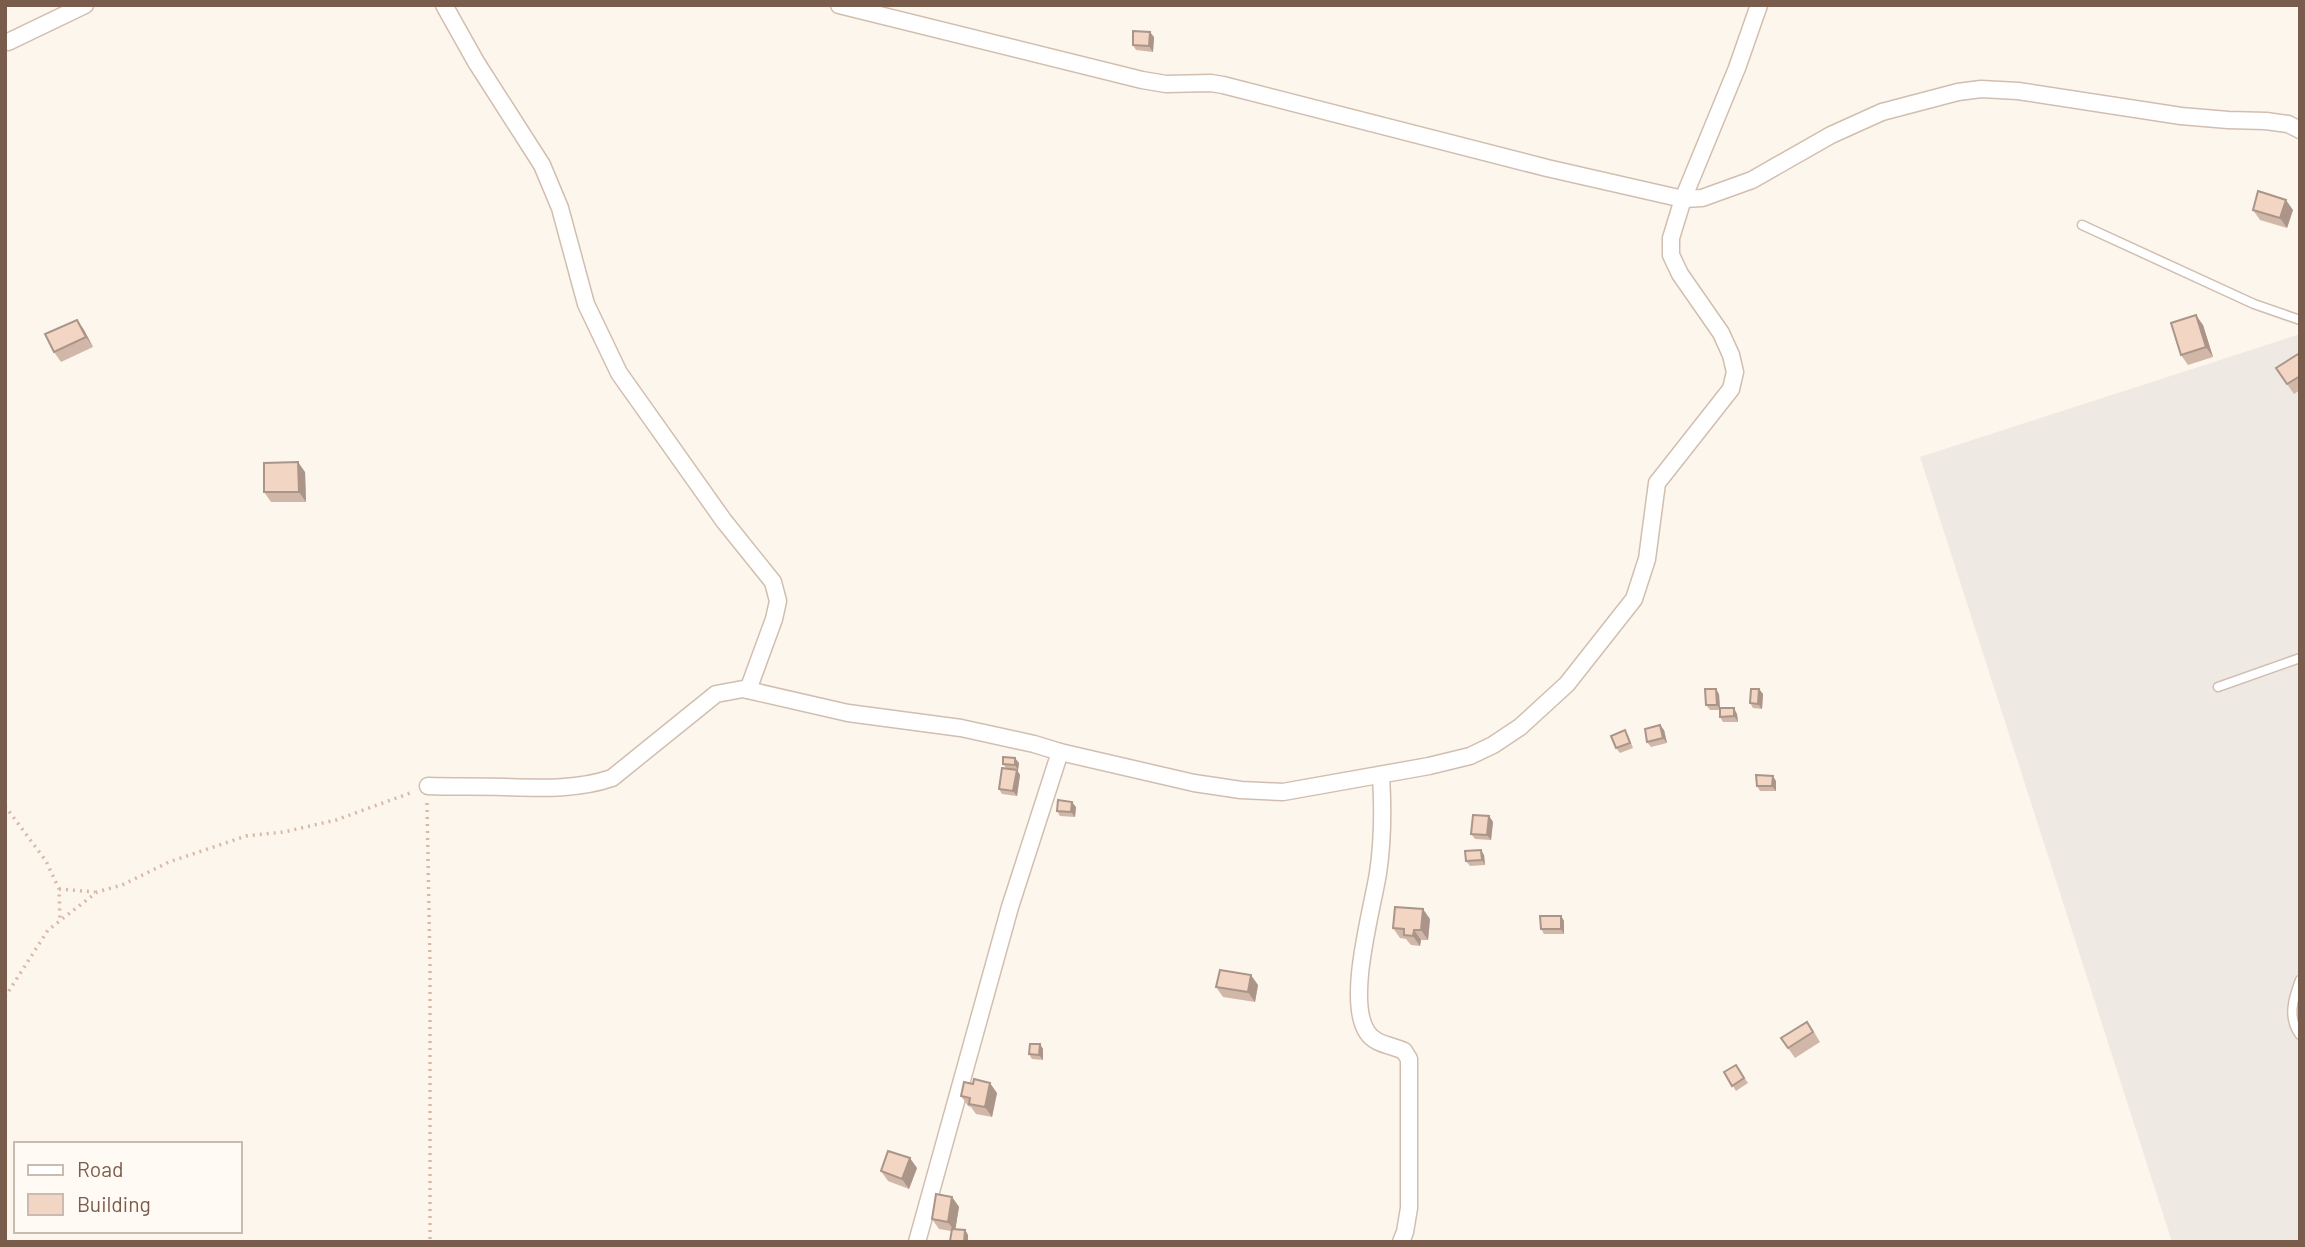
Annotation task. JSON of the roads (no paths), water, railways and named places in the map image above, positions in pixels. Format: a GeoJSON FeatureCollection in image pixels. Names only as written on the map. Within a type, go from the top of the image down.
{"type":"FeatureCollection","features":[{"type":"Feature","properties":{"kind":"street"},"geometry":{"type":"LineString","coordinates":[[8,43],[85,5]]}},
{"type":"Feature","properties":{"kind":"street"},"geometry":{"type":"LineString","coordinates":[[444,5],[476,62],[542,165],[561,208],[586,304],[618,373],[724,522],[773,582],[778,601],[774,620],[748,690]]}},
{"type":"Feature","properties":{"kind":"street"},"geometry":{"type":"LineString","coordinates":[[839,5],[1142,80],[1166,84],[1223,85],[1547,168],[1683,199],[1702,198],[1752,180],[1832,135],[1882,112],[1958,92],[1981,89],[2018,91],[2181,116],[2266,121],[2288,124],[2300,130]]}},
{"type":"Feature","properties":{"kind":"street"},"geometry":{"type":"LineString","coordinates":[[428,786],[529,788],[583,787],[599,783],[612,778],[716,694],[748,690],[848,713],[961,728],[1194,783],[1263,791],[1303,790],[1381,776],[1470,756],[1493,745],[1511,733],[1567,684],[1634,599],[1647,559],[1657,483],[1731,389],[1735,372],[1731,355],[1721,333],[1680,274],[1671,255],[1671,238],[1683,199],[1737,68],[1759,5]]}},
{"type":"Feature","properties":{"kind":"street"},"geometry":{"type":"LineString","coordinates":[[917,1242],[1010,907],[1060,752]]}},
{"type":"Feature","properties":{"kind":"street"},"geometry":{"type":"LineString","coordinates":[[1381,776],[1382,836],[1359,981],[1359,1006],[1368,1035],[1382,1045],[1404,1051],[1409,1059],[1409,1208],[1401,1242]]}},
{"type":"Feature","properties":{"kind":"lane"},"geometry":{"type":"LineString","coordinates":[[2082,225],[2254,304],[2300,320]]}},
{"type":"Feature","properties":{"kind":"lane"},"geometry":{"type":"LineString","coordinates":[[2218,687],[2300,658]]}},
{"type":"Feature","properties":{"kind":"lane"},"geometry":{"type":"LineString","coordinates":[[2300,980],[2293,1002],[2292,1018],[2300,1035]]}}]}
